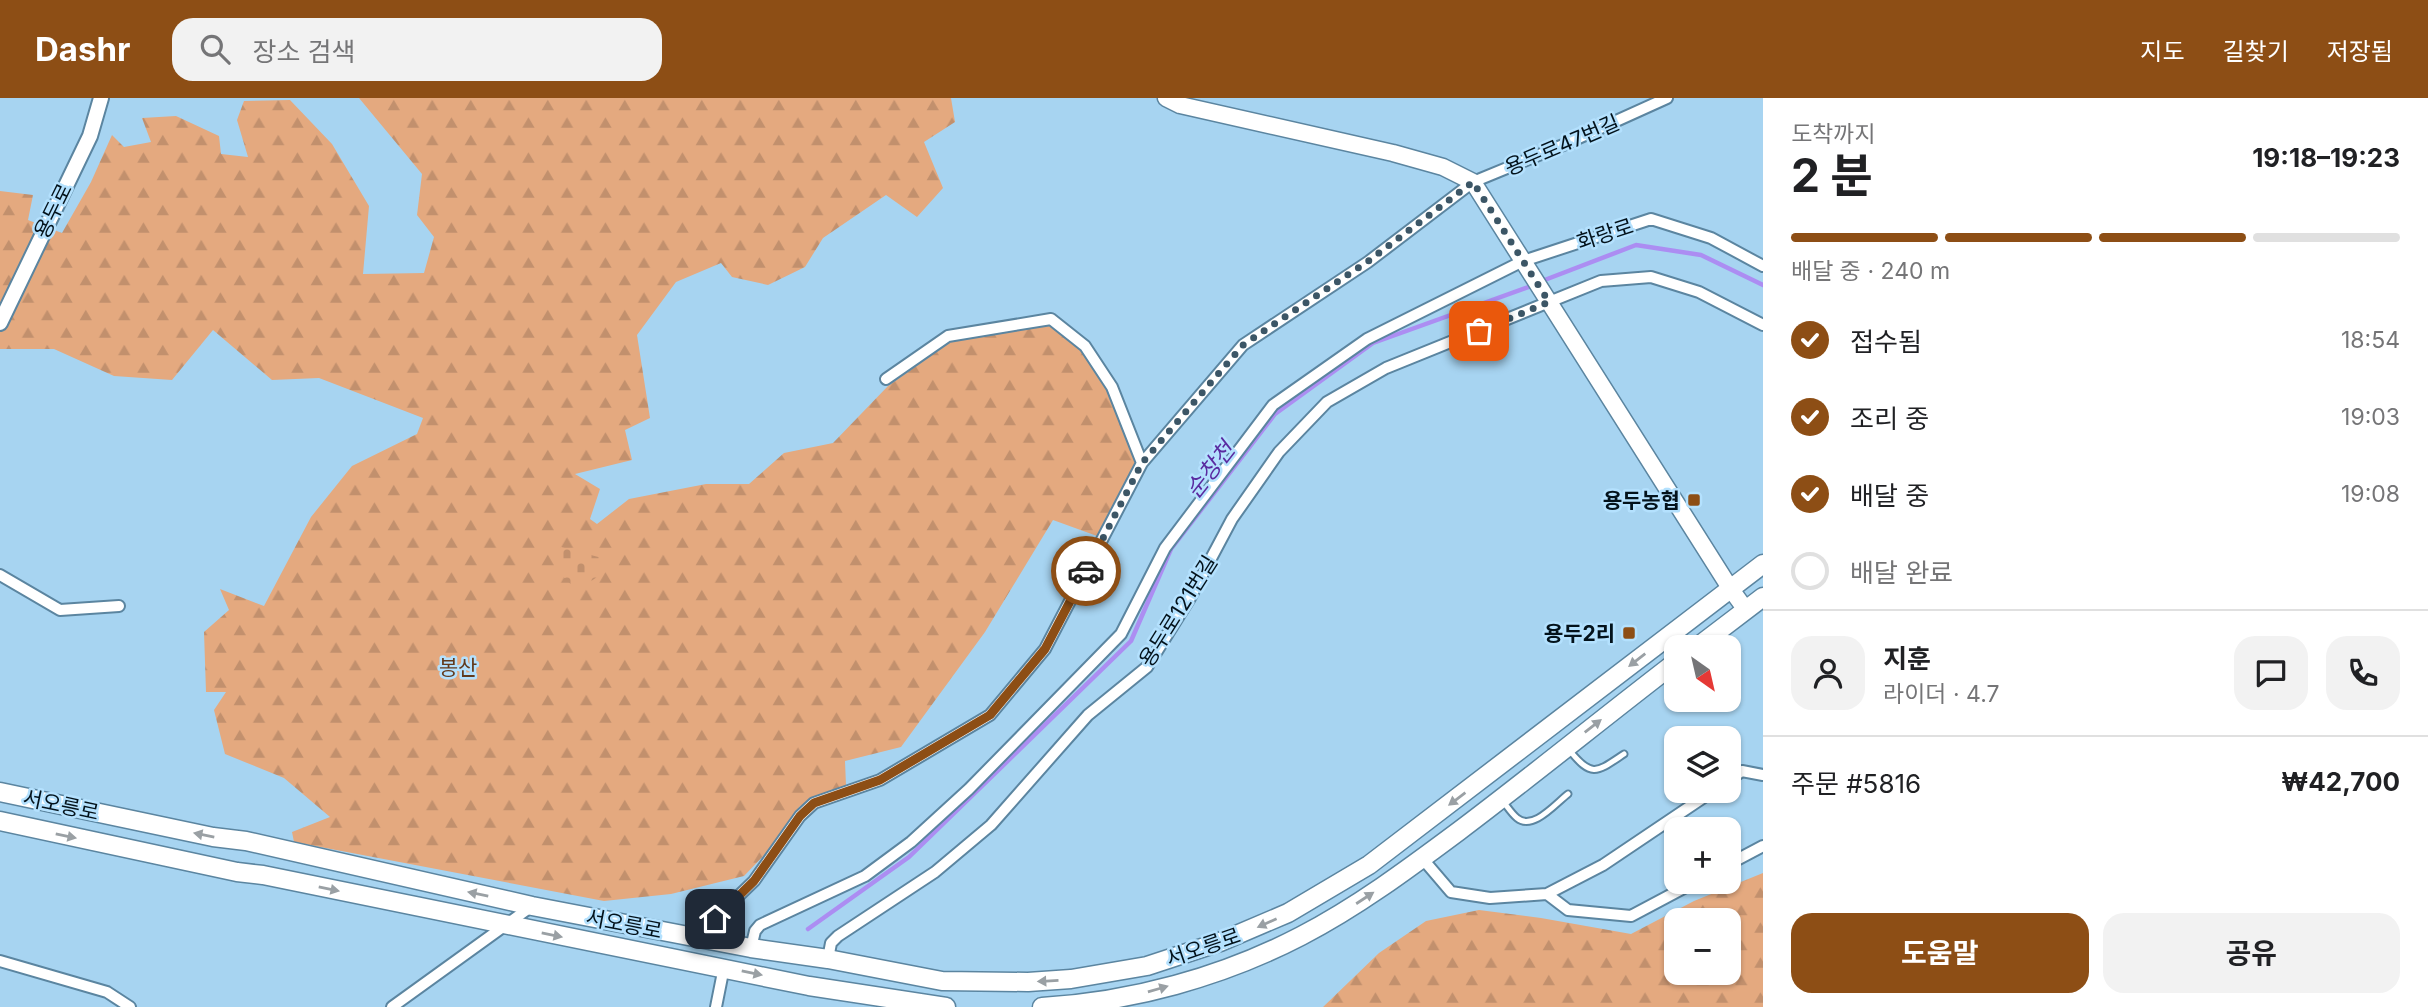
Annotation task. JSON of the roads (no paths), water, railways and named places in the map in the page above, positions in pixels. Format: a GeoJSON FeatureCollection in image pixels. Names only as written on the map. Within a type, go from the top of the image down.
{"type":"FeatureCollection","features":[{"type":"Feature","properties":{"kind":"main road"},"geometry":{"type":"LineString","coordinates":[[1166,98],[1180,105],[1393,153],[1443,167],[1473,182],[1746,610]]}},
{"type":"Feature","properties":{"kind":"main road","name":"서오릉로"},"geometry":{"type":"LineString","coordinates":[[0,792],[200,834],[246,841],[532,905],[751,948],[828,959],[942,981],[1028,982],[1071,979],[1147,966],[1249,931],[1288,913],[1369,865],[1763,564]]}},
{"type":"Feature","properties":{"kind":"main road"},"geometry":{"type":"LineString","coordinates":[[1713,635],[1763,597]]}},
{"type":"Feature","properties":{"kind":"main road","name":"서오릉로"},"geometry":{"type":"LineString","coordinates":[[1042,1007],[1074,1005],[1153,992],[1229,967],[1300,937],[1347,910],[1422,858],[1664,671]]}},
{"type":"Feature","properties":{"kind":"main road","name":"서오릉로"},"geometry":{"type":"LineString","coordinates":[[0,821],[809,986],[946,1007]]}},
{"type":"Feature","properties":{"kind":"street","name":"용두로"},"geometry":{"type":"LineString","coordinates":[[0,323],[90,136],[102,98]]}},
{"type":"Feature","properties":{"kind":"street","name":"용두로47번길"},"geometry":{"type":"LineString","coordinates":[[696,937],[754,881],[800,816],[814,803],[880,780],[990,715],[1045,649],[1142,463],[1243,345],[1367,262],[1473,182],[1667,98]]}},
{"type":"Feature","properties":{"kind":"street","name":"화랑로"},"geometry":{"type":"LineString","coordinates":[[751,948],[755,931],[766,920],[865,876],[911,842],[969,789],[1121,634],[1165,548],[1273,405],[1367,340],[1526,266],[1650,219],[1711,238],[1763,266]]}},
{"type":"Feature","properties":{"kind":"street","name":"용두로121번길"},"geometry":{"type":"LineString","coordinates":[[828,959],[831,943],[838,936],[934,872],[991,825],[1088,715],[1147,667],[1190,598],[1232,519],[1279,452],[1327,401],[1386,368],[1547,298],[1601,281],[1651,277],[1699,292],[1763,325]]}},
{"type":"Feature","properties":{"kind":"street"},"geometry":{"type":"LineString","coordinates":[[886,379],[948,336],[1051,319],[1085,346],[1112,387],[1142,463]]}},
{"type":"Feature","properties":{"kind":"street"},"geometry":{"type":"LineString","coordinates":[[0,575],[60,610],[119,606]]}},
{"type":"Feature","properties":{"kind":"street"},"geometry":{"type":"LineString","coordinates":[[1741,772],[1763,775]]}},
{"type":"Feature","properties":{"kind":"street"},"geometry":{"type":"LineString","coordinates":[[1422,858],[1451,892],[1490,898],[1547,894],[1603,865],[1695,803]]}},
{"type":"Feature","properties":{"kind":"street"},"geometry":{"type":"LineString","coordinates":[[1741,858],[1763,846]]}},
{"type":"Feature","properties":{"kind":"street"},"geometry":{"type":"LineString","coordinates":[[1547,894],[1568,910],[1631,916],[1672,894]]}},
{"type":"Feature","properties":{"kind":"street"},"geometry":{"type":"LineString","coordinates":[[392,1007],[532,905]]}},
{"type":"Feature","properties":{"kind":"street"},"geometry":{"type":"LineString","coordinates":[[0,961],[107,992],[130,1007]]}},
{"type":"Feature","properties":{"kind":"street"},"geometry":{"type":"LineString","coordinates":[[716,1007],[724,967]]}},
{"type":"Feature","properties":{"kind":"lane"},"geometry":{"type":"LineString","coordinates":[[1567,747],[1584,768],[1592,770],[1600,770],[1624,754]]}},
{"type":"Feature","properties":{"kind":"lane"},"geometry":{"type":"LineString","coordinates":[[1501,799],[1518,818],[1526,822],[1534,821],[1567,793]]}},
{"type":"Feature","properties":{"kind":"waterway","name":"순창천"},"geometry":{"type":"LineString","coordinates":[[1542,281],[1636,245],[1701,255],[1763,285]]}},
{"type":"Feature","properties":{"kind":"waterway","name":"순창천"},"geometry":{"type":"LineString","coordinates":[[808,929],[909,857],[1131,641],[1171,549],[1275,414],[1373,343],[1534,285]]}},
{"type":"Feature","properties":{"kind":"place","name":"용두농협"},"geometry":{"type":"Point","coordinates":[1694,500]}},
{"type":"Feature","properties":{"kind":"place","name":"용두2리"},"geometry":{"type":"Point","coordinates":[1629,633]}},
{"type":"Feature","properties":{"kind":"park label","name":"봉산"},"geometry":{"type":"Point","coordinates":[458,667]}}]}
